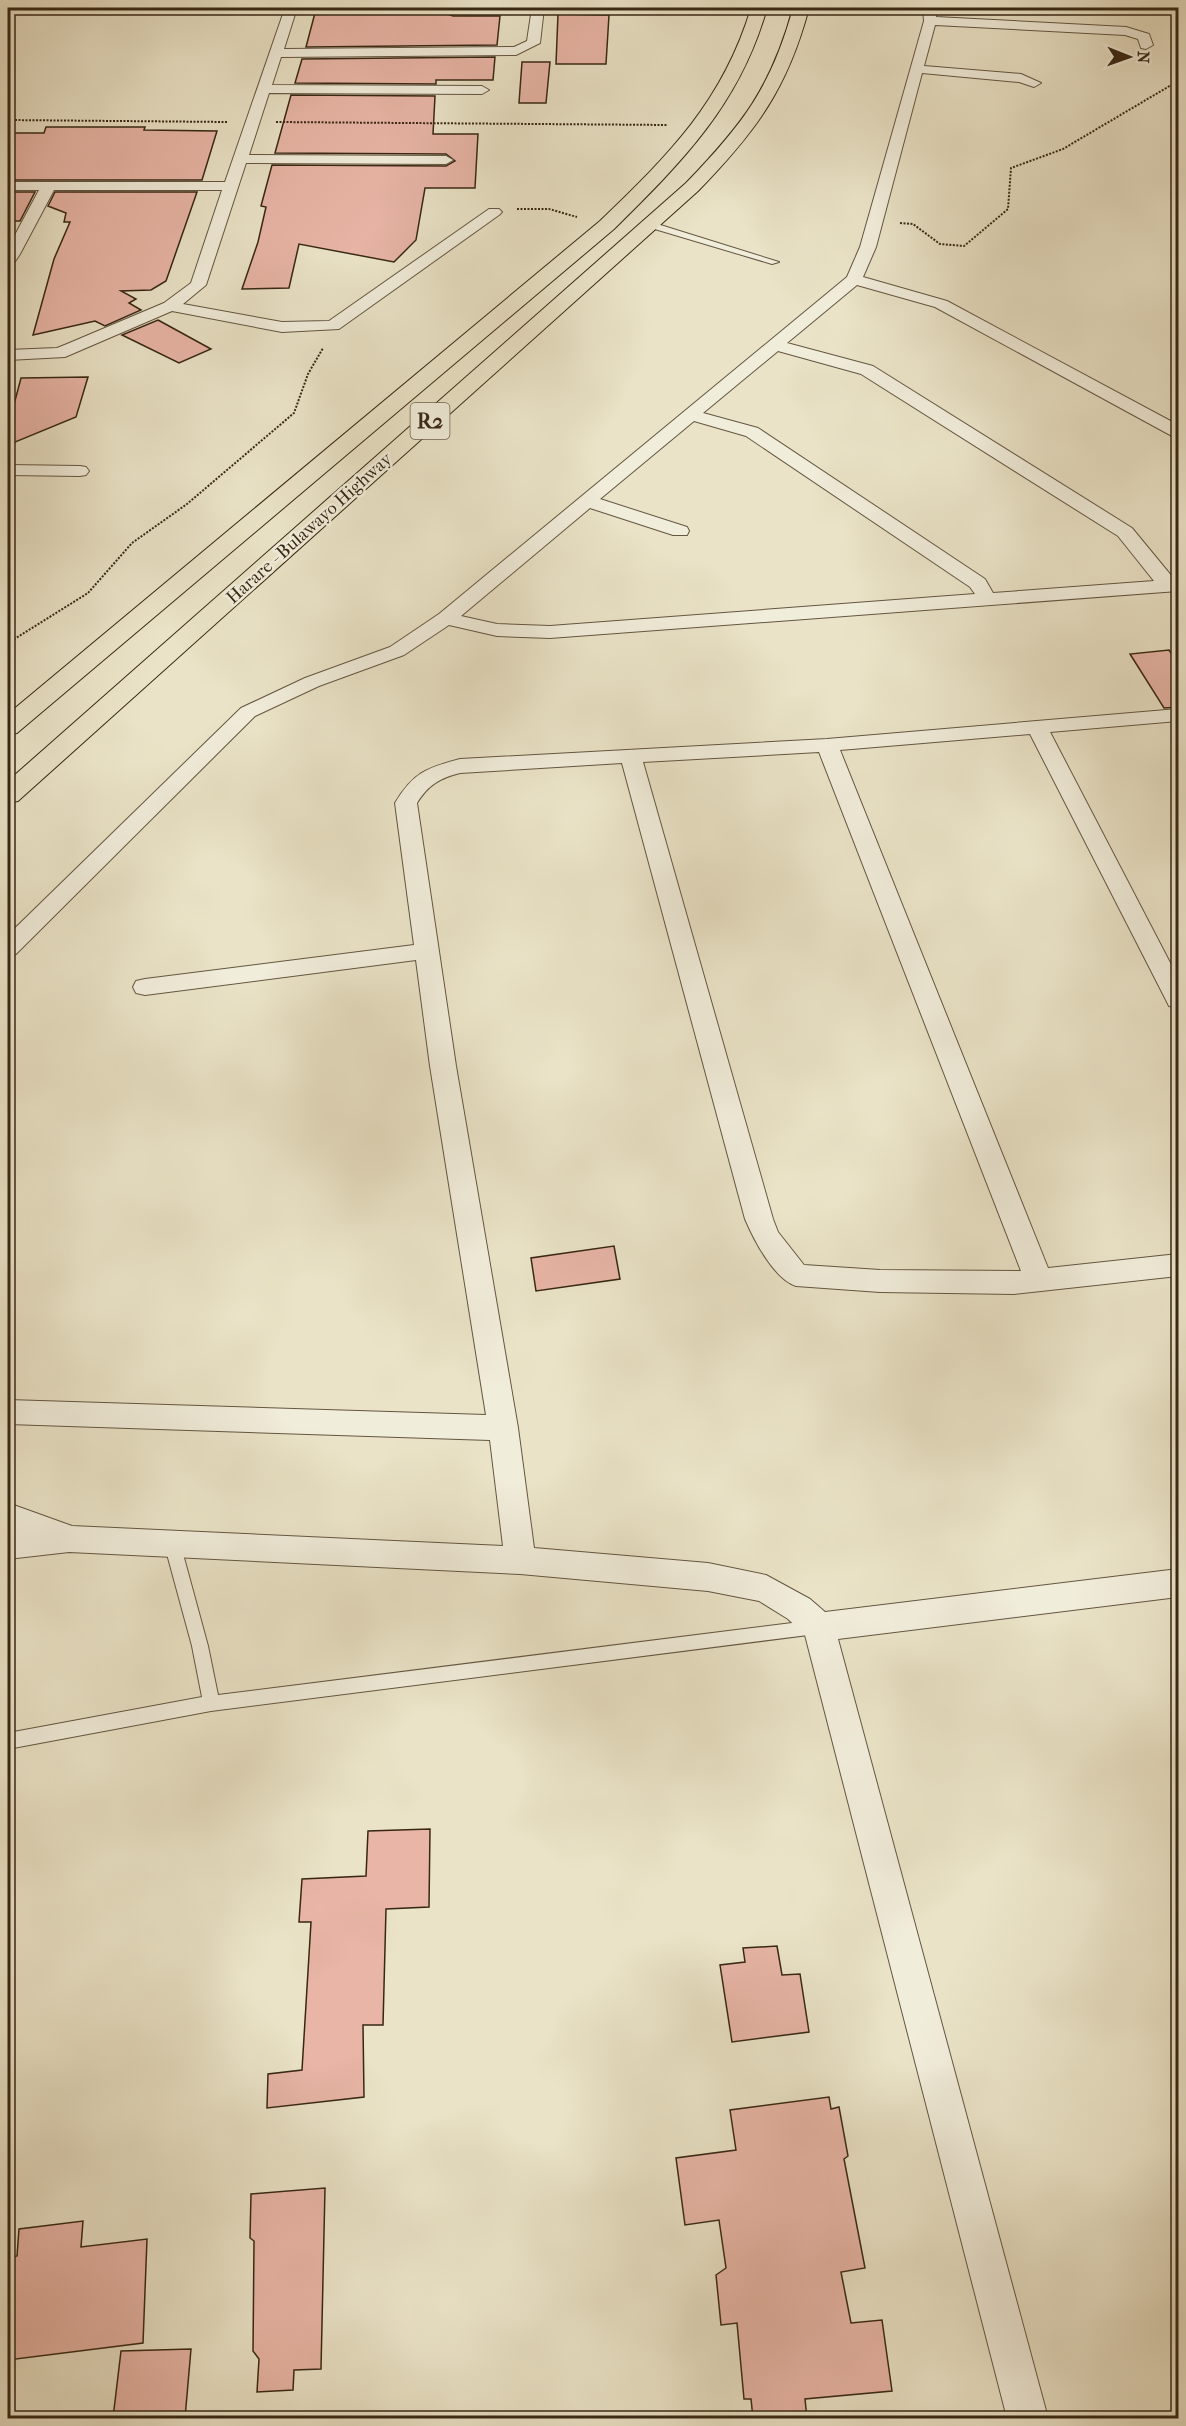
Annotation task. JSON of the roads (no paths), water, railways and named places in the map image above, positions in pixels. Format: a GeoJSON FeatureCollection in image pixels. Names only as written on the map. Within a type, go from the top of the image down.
{"type":"FeatureCollection","features":[{"type":"Feature","properties":{"kind":"highway","name":"Harare - Bulawayo Highway"},"geometry":{"type":"LineString","coordinates":[[8,727],[607,225],[702,126],[740,64],[759,8]]}},
{"type":"Feature","properties":{"kind":"highway","name":"Harare - Bulawayo Highway"},"geometry":{"type":"LineString","coordinates":[[8,795],[692,187],[743,132],[775,80],[792,45],[801,8]]}},
{"type":"Feature","properties":{"kind":"street"},"geometry":{"type":"LineString","coordinates":[[8,355],[59,353],[170,306],[198,285],[291,8]]}},
{"type":"Feature","properties":{"kind":"street"},"geometry":{"type":"LineString","coordinates":[[276,53],[516,51],[533,43],[538,8]]}},
{"type":"Feature","properties":{"kind":"street"},"geometry":{"type":"LineString","coordinates":[[8,948],[248,712],[312,682],[397,651],[446,618],[854,279],[868,247],[930,14],[1125,31],[1144,37],[1146,45]]}},
{"type":"Feature","properties":{"kind":"street"},"geometry":{"type":"LineString","coordinates":[[917,69],[1021,78],[1034,83]]}},
{"type":"Feature","properties":{"kind":"street"},"geometry":{"type":"LineString","coordinates":[[263,89],[482,90]]}},
{"type":"Feature","properties":{"kind":"street"},"geometry":{"type":"LineString","coordinates":[[239,159],[446,160]]}},
{"type":"Feature","properties":{"kind":"street"},"geometry":{"type":"LineString","coordinates":[[8,186],[230,186]]}},
{"type":"Feature","properties":{"kind":"street"},"geometry":{"type":"LineString","coordinates":[[8,260],[48,187]]}},
{"type":"Feature","properties":{"kind":"street"},"geometry":{"type":"LineString","coordinates":[[170,306],[282,327],[333,326],[494,212]]}},
{"type":"Feature","properties":{"kind":"street"},"geometry":{"type":"LineString","coordinates":[[854,279],[941,304],[1179,432]]}},
{"type":"Feature","properties":{"kind":"street"},"geometry":{"type":"LineString","coordinates":[[775,345],[867,370],[1125,532],[1173,585]]}},
{"type":"Feature","properties":{"kind":"street"},"geometry":{"type":"LineString","coordinates":[[691,415],[752,432],[978,583],[987,599]]}},
{"type":"Feature","properties":{"kind":"street"},"geometry":{"type":"LineString","coordinates":[[8,470],[80,471]]}},
{"type":"Feature","properties":{"kind":"street"},"geometry":{"type":"LineString","coordinates":[[586,501],[680,531]]}},
{"type":"Feature","properties":{"kind":"street"},"geometry":{"type":"LineString","coordinates":[[446,618],[497,630],[550,632],[1173,585]]}},
{"type":"Feature","properties":{"kind":"street"},"geometry":{"type":"LineString","coordinates":[[520,1560],[503,1428],[443,1066],[406,803],[416,786],[429,774],[460,766],[827,745],[1179,715]]}},
{"type":"Feature","properties":{"kind":"street"},"geometry":{"type":"LineString","coordinates":[[1036,726],[1179,1000]]}},
{"type":"Feature","properties":{"kind":"street"},"geometry":{"type":"LineString","coordinates":[[827,745],[1039,1281]]}},
{"type":"Feature","properties":{"kind":"street"},"geometry":{"type":"LineString","coordinates":[[631,756],[747,1181],[766,1238],[796,1275],[891,1281],[1014,1283],[1179,1265]]}},
{"type":"Feature","properties":{"kind":"street"},"geometry":{"type":"LineString","coordinates":[[145,987],[427,951]]}},
{"type":"Feature","properties":{"kind":"street"},"geometry":{"type":"LineString","coordinates":[[8,1412],[503,1428]]}},
{"type":"Feature","properties":{"kind":"street"},"geometry":{"type":"LineString","coordinates":[[8,1516],[69,1539]]}},
{"type":"Feature","properties":{"kind":"street"},"geometry":{"type":"LineString","coordinates":[[8,1546],[69,1539],[520,1560],[708,1577],[766,1589],[799,1609],[819,1627],[1027,2418]]}},
{"type":"Feature","properties":{"kind":"street"},"geometry":{"type":"LineString","coordinates":[[819,1627],[1179,1582]]}},
{"type":"Feature","properties":{"kind":"lane"},"geometry":{"type":"LineString","coordinates":[[651,225],[775,262]]}},
{"type":"Feature","properties":{"kind":"lane"},"geometry":{"type":"LineString","coordinates":[[172,1543],[200,1646],[211,1703]]}},
{"type":"Feature","properties":{"kind":"lane"},"geometry":{"type":"LineString","coordinates":[[8,1741],[211,1703],[819,1627]]}}]}
